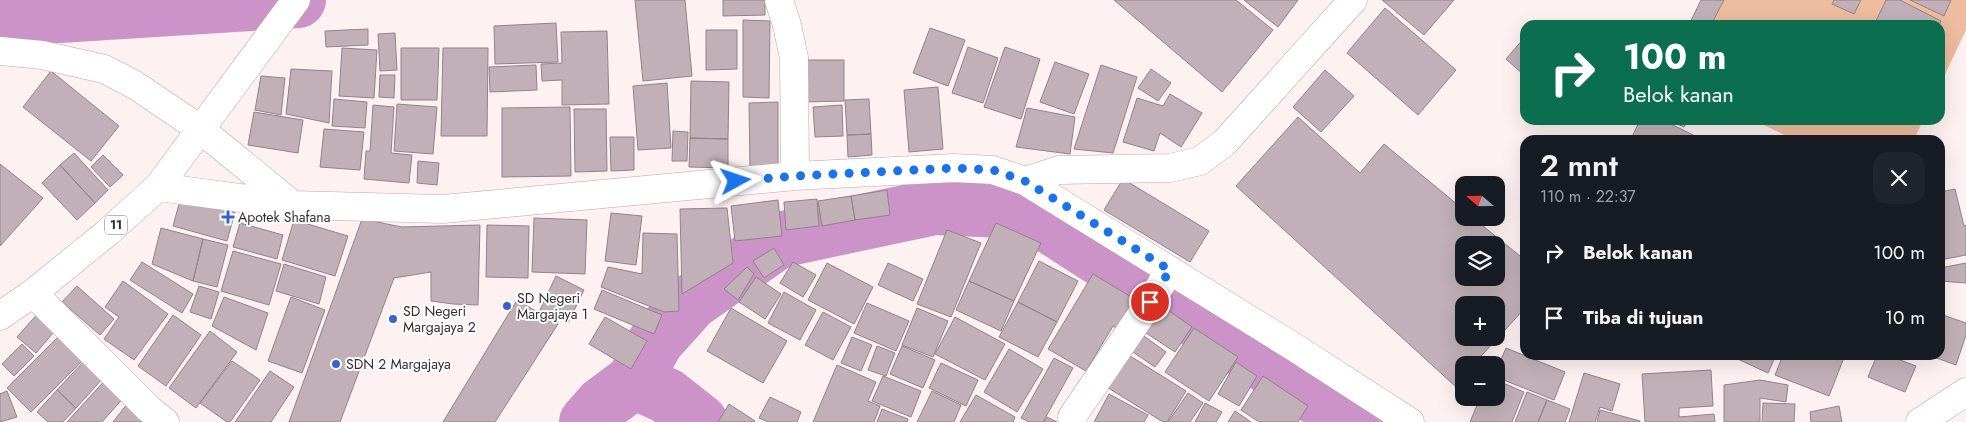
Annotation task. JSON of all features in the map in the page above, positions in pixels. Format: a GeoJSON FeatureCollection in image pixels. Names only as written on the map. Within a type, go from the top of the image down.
{"type":"FeatureCollection","features":[{"type":"Feature","properties":{"kind":"main road","name":"11"},"geometry":{"type":"LineString","coordinates":[[0,316],[33,293],[107,234],[158,187],[296,0]]}},
{"type":"Feature","properties":{"kind":"main road"},"geometry":{"type":"LineString","coordinates":[[779,0],[794,58],[795,176]]}},
{"type":"Feature","properties":{"kind":"main road"},"geometry":{"type":"LineString","coordinates":[[1025,181],[1059,170],[1170,168],[1200,161],[1225,142],[1353,0]]}},
{"type":"Feature","properties":{"kind":"main road"},"geometry":{"type":"LineString","coordinates":[[0,51],[42,55],[104,69],[135,84],[206,122],[293,205]]}},
{"type":"Feature","properties":{"kind":"main road"},"geometry":{"type":"LineString","coordinates":[[158,187],[293,205],[442,209],[795,176],[954,168],[993,170],[1025,181],[1161,285],[1294,347],[1410,422]]}},
{"type":"Feature","properties":{"kind":"main road"},"geometry":{"type":"LineString","coordinates":[[1072,417],[1161,285]]}},
{"type":"Feature","properties":{"kind":"main road"},"geometry":{"type":"LineString","coordinates":[[33,293],[149,409],[165,422]]}},
{"type":"Feature","properties":{"kind":"main road"},"geometry":{"type":"LineString","coordinates":[[1920,422],[1966,392]]}},
{"type":"Feature","properties":{"kind":"shaded area"},"geometry":{"type":"Polygon","coordinates":[[[1705,0],[1966,0],[1966,30],[1945,74],[1945,20],[1695,20],[1705,0]]]}},
{"type":"Feature","properties":{"kind":"shaded area"},"geometry":{"type":"Polygon","coordinates":[[[1764,125],[1921,125],[1916,135],[1784,135],[1764,125]]]}},
{"type":"Feature","properties":{"kind":"building"},"geometry":{"type":"Polygon","coordinates":[[[635,0],[685,0],[692,76],[643,81],[635,0]]]}},
{"type":"Feature","properties":{"kind":"building"},"geometry":{"type":"Polygon","coordinates":[[[723,0],[765,0],[765,15],[723,16],[723,0]]]}},
{"type":"Feature","properties":{"kind":"building"},"geometry":{"type":"Polygon","coordinates":[[[1114,0],[1236,0],[1273,30],[1222,92],[1114,0]]]}},
{"type":"Feature","properties":{"kind":"building"},"geometry":{"type":"Polygon","coordinates":[[[1244,0],[1298,0],[1278,27],[1244,0]]]}},
{"type":"Feature","properties":{"kind":"building"},"geometry":{"type":"Polygon","coordinates":[[[1382,0],[1454,0],[1424,35],[1382,0]]]}},
{"type":"Feature","properties":{"kind":"building"},"geometry":{"type":"Polygon","coordinates":[[[1701,0],[1724,0],[1714,20],[1691,20],[1701,0]]]}},
{"type":"Feature","properties":{"kind":"building"},"geometry":{"type":"Polygon","coordinates":[[[1834,0],[1861,0],[1854,14],[1832,4],[1834,0]]]}},
{"type":"Feature","properties":{"kind":"building"},"geometry":{"type":"Polygon","coordinates":[[[1886,0],[1900,0],[1939,20],[1876,20],[1886,0]]]}},
{"type":"Feature","properties":{"kind":"building"},"geometry":{"type":"Polygon","coordinates":[[[1910,0],[1951,0],[1944,16],[1910,0]]]}},
{"type":"Feature","properties":{"kind":"building"},"geometry":{"type":"Polygon","coordinates":[[[1385,8],[1456,70],[1418,115],[1347,53],[1385,8]]]}},
{"type":"Feature","properties":{"kind":"building"},"geometry":{"type":"Polygon","coordinates":[[[743,20],[770,21],[769,98],[743,97],[743,20]]]}},
{"type":"Feature","properties":{"kind":"building"},"geometry":{"type":"Polygon","coordinates":[[[556,23],[558,62],[495,64],[494,26],[556,23]]]}},
{"type":"Feature","properties":{"kind":"building"},"geometry":{"type":"Polygon","coordinates":[[[930,28],[965,40],[948,86],[913,73],[930,28]]]}},
{"type":"Feature","properties":{"kind":"building"},"geometry":{"type":"Polygon","coordinates":[[[368,29],[368,45],[326,47],[325,31],[368,29]]]}},
{"type":"Feature","properties":{"kind":"building"},"geometry":{"type":"Polygon","coordinates":[[[706,30],[737,30],[737,69],[706,70],[706,30]]]}},
{"type":"Feature","properties":{"kind":"building"},"geometry":{"type":"Polygon","coordinates":[[[607,31],[609,104],[562,105],[562,80],[542,81],[541,64],[562,63],[561,32],[607,31]]]}},
{"type":"Feature","properties":{"kind":"building"},"geometry":{"type":"Polygon","coordinates":[[[395,33],[397,70],[380,71],[378,34],[395,33]]]}},
{"type":"Feature","properties":{"kind":"building"},"geometry":{"type":"Polygon","coordinates":[[[1520,43],[1520,72],[1506,59],[1520,43]]]}},
{"type":"Feature","properties":{"kind":"building"},"geometry":{"type":"Polygon","coordinates":[[[968,47],[998,58],[983,103],[952,93],[968,47]]]}},
{"type":"Feature","properties":{"kind":"building"},"geometry":{"type":"Polygon","coordinates":[[[1005,47],[1040,59],[1021,119],[984,107],[1005,47]]]}},
{"type":"Feature","properties":{"kind":"building"},"geometry":{"type":"Polygon","coordinates":[[[342,48],[377,50],[374,98],[339,96],[342,48]]]}},
{"type":"Feature","properties":{"kind":"building"},"geometry":{"type":"Polygon","coordinates":[[[401,48],[439,48],[437,100],[401,100],[401,48]]]}},
{"type":"Feature","properties":{"kind":"building"},"geometry":{"type":"Polygon","coordinates":[[[443,48],[488,48],[487,136],[441,136],[443,48]]]}},
{"type":"Feature","properties":{"kind":"building"},"geometry":{"type":"Polygon","coordinates":[[[803,60],[844,60],[844,101],[803,102],[803,60]]]}},
{"type":"Feature","properties":{"kind":"building"},"geometry":{"type":"Polygon","coordinates":[[[1055,62],[1089,74],[1074,114],[1040,102],[1055,62]]]}},
{"type":"Feature","properties":{"kind":"building"},"geometry":{"type":"Polygon","coordinates":[[[536,65],[537,90],[490,92],[489,67],[536,65]]]}},
{"type":"Feature","properties":{"kind":"building"},"geometry":{"type":"Polygon","coordinates":[[[1101,65],[1137,77],[1113,153],[1074,149],[1101,65]]]}},
{"type":"Feature","properties":{"kind":"building"},"geometry":{"type":"Polygon","coordinates":[[[291,69],[332,71],[329,123],[286,114],[291,69]]]}},
{"type":"Feature","properties":{"kind":"building"},"geometry":{"type":"Polygon","coordinates":[[[1151,69],[1171,83],[1158,101],[1138,88],[1151,69]]]}},
{"type":"Feature","properties":{"kind":"building"},"geometry":{"type":"Polygon","coordinates":[[[1325,70],[1354,96],[1321,132],[1293,107],[1325,70]]]}},
{"type":"Feature","properties":{"kind":"building"},"geometry":{"type":"Polygon","coordinates":[[[51,71],[119,126],[91,161],[23,107],[51,71]]]}},
{"type":"Feature","properties":{"kind":"building"},"geometry":{"type":"Polygon","coordinates":[[[380,75],[395,75],[394,98],[379,97],[380,75]]]}},
{"type":"Feature","properties":{"kind":"building"},"geometry":{"type":"Polygon","coordinates":[[[261,76],[285,78],[281,115],[255,110],[261,76]]]}},
{"type":"Feature","properties":{"kind":"building"},"geometry":{"type":"Polygon","coordinates":[[[691,81],[729,82],[728,139],[690,138],[691,81]]]}},
{"type":"Feature","properties":{"kind":"building"},"geometry":{"type":"Polygon","coordinates":[[[667,83],[671,148],[638,150],[633,86],[667,83]]]}},
{"type":"Feature","properties":{"kind":"building"},"geometry":{"type":"Polygon","coordinates":[[[938,87],[943,149],[909,152],[904,90],[938,87]]]}},
{"type":"Feature","properties":{"kind":"building"},"geometry":{"type":"Polygon","coordinates":[[[1170,94],[1202,113],[1181,147],[1160,133],[1154,151],[1123,142],[1137,98],[1163,106],[1170,94]]]}},
{"type":"Feature","properties":{"kind":"building"},"geometry":{"type":"Polygon","coordinates":[[[334,99],[367,102],[365,128],[332,126],[334,99]]]}},
{"type":"Feature","properties":{"kind":"building"},"geometry":{"type":"Polygon","coordinates":[[[869,99],[871,134],[847,135],[845,100],[869,99]]]}},
{"type":"Feature","properties":{"kind":"building"},"geometry":{"type":"Polygon","coordinates":[[[778,102],[778,168],[750,168],[749,103],[778,102]]]}},
{"type":"Feature","properties":{"kind":"building"},"geometry":{"type":"Polygon","coordinates":[[[397,104],[437,107],[433,154],[394,151],[397,104]]]}},
{"type":"Feature","properties":{"kind":"building"},"geometry":{"type":"Polygon","coordinates":[[[373,105],[394,107],[391,153],[412,155],[409,183],[364,179],[366,151],[370,151],[373,105]]]}},
{"type":"Feature","properties":{"kind":"building"},"geometry":{"type":"Polygon","coordinates":[[[842,105],[843,136],[815,137],[813,107],[842,105]]]}},
{"type":"Feature","properties":{"kind":"building"},"geometry":{"type":"Polygon","coordinates":[[[570,107],[571,176],[502,177],[502,108],[570,107]]]}},
{"type":"Feature","properties":{"kind":"building"},"geometry":{"type":"Polygon","coordinates":[[[1027,108],[1075,117],[1070,154],[1016,147],[1027,108]]]}},
{"type":"Feature","properties":{"kind":"building"},"geometry":{"type":"Polygon","coordinates":[[[574,109],[606,109],[607,171],[575,172],[574,109]]]}},
{"type":"Feature","properties":{"kind":"building"},"geometry":{"type":"Polygon","coordinates":[[[254,112],[303,120],[298,153],[248,145],[254,112]]]}},
{"type":"Feature","properties":{"kind":"building"},"geometry":{"type":"Polygon","coordinates":[[[1298,117],[1360,173],[1384,144],[1455,203],[1455,226],[1483,226],[1495,236],[1455,236],[1455,286],[1505,286],[1505,244],[1520,256],[1520,313],[1505,330],[1505,296],[1455,296],[1455,346],[1490,346],[1481,356],[1455,356],[1455,386],[1236,186],[1298,117]]]}},
{"type":"Feature","properties":{"kind":"building"},"geometry":{"type":"Polygon","coordinates":[[[1638,125],[1673,125],[1693,135],[1633,135],[1638,125]]]}},
{"type":"Feature","properties":{"kind":"building"},"geometry":{"type":"Polygon","coordinates":[[[324,129],[364,132],[360,170],[320,167],[324,129]]]}},
{"type":"Feature","properties":{"kind":"building"},"geometry":{"type":"Polygon","coordinates":[[[673,131],[688,132],[687,161],[672,161],[673,131]]]}},
{"type":"Feature","properties":{"kind":"building"},"geometry":{"type":"Polygon","coordinates":[[[871,134],[872,155],[848,157],[847,135],[871,134]]]}},
{"type":"Feature","properties":{"kind":"building"},"geometry":{"type":"Polygon","coordinates":[[[610,137],[634,137],[634,170],[611,171],[610,137]]]}},
{"type":"Feature","properties":{"kind":"building"},"geometry":{"type":"Polygon","coordinates":[[[690,138],[728,139],[728,168],[689,167],[690,138]]]}},
{"type":"Feature","properties":{"kind":"building"},"geometry":{"type":"Polygon","coordinates":[[[74,153],[108,190],[95,203],[60,165],[74,153]]]}},
{"type":"Feature","properties":{"kind":"building"},"geometry":{"type":"Polygon","coordinates":[[[103,155],[123,175],[110,187],[91,167],[103,155]]]}},
{"type":"Feature","properties":{"kind":"building"},"geometry":{"type":"Polygon","coordinates":[[[418,161],[439,163],[437,185],[417,183],[418,161]]]}},
{"type":"Feature","properties":{"kind":"building"},"geometry":{"type":"Polygon","coordinates":[[[0,164],[43,198],[0,246],[0,164]]]}},
{"type":"Feature","properties":{"kind":"building"},"geometry":{"type":"Polygon","coordinates":[[[60,165],[95,203],[77,220],[42,183],[60,165]]]}},
{"type":"Feature","properties":{"kind":"building"},"geometry":{"type":"Polygon","coordinates":[[[1123,179],[1209,231],[1190,262],[1104,210],[1123,179]]]}},
{"type":"Feature","properties":{"kind":"building"},"geometry":{"type":"Polygon","coordinates":[[[1955,189],[1964,226],[1966,225],[1966,255],[1945,259],[1945,191],[1955,189]]]}},
{"type":"Feature","properties":{"kind":"building"},"geometry":{"type":"Polygon","coordinates":[[[887,190],[890,215],[855,220],[851,196],[887,190]]]}},
{"type":"Feature","properties":{"kind":"building"},"geometry":{"type":"Polygon","coordinates":[[[851,196],[855,220],[822,226],[818,201],[851,196]]]}},
{"type":"Feature","properties":{"kind":"building"},"geometry":{"type":"Polygon","coordinates":[[[181,197],[235,212],[227,241],[173,226],[181,197]]]}},
{"type":"Feature","properties":{"kind":"building"},"geometry":{"type":"Polygon","coordinates":[[[817,199],[819,226],[786,230],[784,202],[817,199]]]}},
{"type":"Feature","properties":{"kind":"building"},"geometry":{"type":"Polygon","coordinates":[[[778,200],[782,236],[735,241],[731,206],[778,200]]]}},
{"type":"Feature","properties":{"kind":"building"},"geometry":{"type":"Polygon","coordinates":[[[727,208],[733,263],[682,294],[680,209],[727,208]]]}},
{"type":"Feature","properties":{"kind":"building"},"geometry":{"type":"Polygon","coordinates":[[[611,213],[642,216],[636,265],[605,261],[611,213]]]}},
{"type":"Feature","properties":{"kind":"building"},"geometry":{"type":"Polygon","coordinates":[[[534,218],[587,220],[585,274],[532,272],[534,218]]]}},
{"type":"Feature","properties":{"kind":"building","name":"SDN 2 Margajaya"},"geometry":{"type":"Polygon","coordinates":[[[362,219],[402,227],[480,225],[478,305],[431,301],[431,272],[394,278],[340,422],[289,422],[362,219]]]}},
{"type":"Feature","properties":{"kind":"building"},"geometry":{"type":"Polygon","coordinates":[[[294,220],[348,236],[335,276],[282,260],[294,220]]]}},
{"type":"Feature","properties":{"kind":"building"},"geometry":{"type":"Polygon","coordinates":[[[240,223],[283,235],[277,259],[233,247],[240,223]]]}},
{"type":"Feature","properties":{"kind":"building"},"geometry":{"type":"Polygon","coordinates":[[[996,223],[1041,243],[1014,301],[969,281],[996,223]]]}},
{"type":"Feature","properties":{"kind":"building"},"geometry":{"type":"Polygon","coordinates":[[[487,225],[529,226],[528,278],[486,277],[487,225]]]}},
{"type":"Feature","properties":{"kind":"building"},"geometry":{"type":"Polygon","coordinates":[[[161,228],[203,239],[193,281],[152,264],[161,228]]]}},
{"type":"Feature","properties":{"kind":"building"},"geometry":{"type":"Polygon","coordinates":[[[947,230],[981,243],[951,317],[917,304],[947,230]]]}},
{"type":"Feature","properties":{"kind":"building"},"geometry":{"type":"Polygon","coordinates":[[[643,233],[677,234],[679,311],[664,312],[601,287],[608,267],[642,274],[643,233]]]}},
{"type":"Feature","properties":{"kind":"building"},"geometry":{"type":"Polygon","coordinates":[[[203,239],[228,245],[217,287],[193,281],[203,239]]]}},
{"type":"Feature","properties":{"kind":"building"},"geometry":{"type":"Polygon","coordinates":[[[774,248],[784,265],[764,278],[753,261],[774,248]]]}},
{"type":"Feature","properties":{"kind":"building"},"geometry":{"type":"Polygon","coordinates":[[[233,251],[281,264],[269,305],[221,291],[233,251]]]}},
{"type":"Feature","properties":{"kind":"building"},"geometry":{"type":"Polygon","coordinates":[[[1039,261],[1078,281],[1057,322],[1018,302],[1039,261]]]}},
{"type":"Feature","properties":{"kind":"building"},"geometry":{"type":"Polygon","coordinates":[[[142,262],[193,294],[182,313],[130,280],[142,262]]]}},
{"type":"Feature","properties":{"kind":"building"},"geometry":{"type":"Polygon","coordinates":[[[793,262],[816,275],[803,297],[780,283],[793,262]]]}},
{"type":"Feature","properties":{"kind":"building"},"geometry":{"type":"Polygon","coordinates":[[[827,263],[873,287],[854,324],[808,300],[827,263]]]}},
{"type":"Feature","properties":{"kind":"building"},"geometry":{"type":"Polygon","coordinates":[[[888,263],[923,279],[913,301],[878,285],[888,263]]]}},
{"type":"Feature","properties":{"kind":"building"},"geometry":{"type":"Polygon","coordinates":[[[1966,263],[1966,283],[1945,281],[1945,267],[1966,263]]]}},
{"type":"Feature","properties":{"kind":"building"},"geometry":{"type":"Polygon","coordinates":[[[284,264],[326,277],[319,304],[276,291],[284,264]]]}},
{"type":"Feature","properties":{"kind":"building"},"geometry":{"type":"Polygon","coordinates":[[[747,267],[754,274],[738,300],[724,289],[747,267]]]}},
{"type":"Feature","properties":{"kind":"building"},"geometry":{"type":"Polygon","coordinates":[[[1093,274],[1143,304],[1124,334],[1113,326],[1086,371],[1048,349],[1093,274]]]}},
{"type":"Feature","properties":{"kind":"building"},"geometry":{"type":"Polygon","coordinates":[[[556,276],[584,290],[568,323],[540,310],[556,276]]]}},
{"type":"Feature","properties":{"kind":"building"},"geometry":{"type":"Polygon","coordinates":[[[756,277],[781,294],[765,319],[739,302],[756,277]]]}},
{"type":"Feature","properties":{"kind":"building"},"geometry":{"type":"Polygon","coordinates":[[[123,281],[168,314],[134,360],[104,339],[119,317],[105,307],[123,281]]]}},
{"type":"Feature","properties":{"kind":"building"},"geometry":{"type":"Polygon","coordinates":[[[969,281],[1014,301],[1001,331],[956,310],[969,281]]]}},
{"type":"Feature","properties":{"kind":"building"},"geometry":{"type":"Polygon","coordinates":[[[77,286],[114,319],[100,335],[62,302],[77,286]]]}},
{"type":"Feature","properties":{"kind":"building"},"geometry":{"type":"Polygon","coordinates":[[[199,286],[219,292],[211,319],[190,312],[199,286]]]}},
{"type":"Feature","properties":{"kind":"building"},"geometry":{"type":"Polygon","coordinates":[[[602,290],[662,315],[654,334],[594,309],[602,290]]]}},
{"type":"Feature","properties":{"kind":"building"},"geometry":{"type":"Polygon","coordinates":[[[784,292],[816,310],[800,340],[768,323],[784,292]]]}},
{"type":"Feature","properties":{"kind":"building"},"geometry":{"type":"Polygon","coordinates":[[[224,297],[268,313],[256,350],[212,326],[224,297]]]}},
{"type":"Feature","properties":{"kind":"building"},"geometry":{"type":"Polygon","coordinates":[[[291,297],[325,310],[302,373],[268,361],[291,297]]]}},
{"type":"Feature","properties":{"kind":"building","name":"SDN 2 Margajaya"},"geometry":{"type":"Polygon","coordinates":[[[517,300],[558,324],[495,422],[443,422],[517,300]]]}},
{"type":"Feature","properties":{"kind":"building"},"geometry":{"type":"Polygon","coordinates":[[[1018,302],[1057,322],[1038,357],[999,337],[1018,302]]]}},
{"type":"Feature","properties":{"kind":"building"},"geometry":{"type":"Polygon","coordinates":[[[867,303],[909,321],[896,351],[854,333],[867,303]]]}},
{"type":"Feature","properties":{"kind":"building"},"geometry":{"type":"Polygon","coordinates":[[[1158,303],[1192,327],[1175,352],[1140,329],[1158,303]]]}},
{"type":"Feature","properties":{"kind":"building"},"geometry":{"type":"Polygon","coordinates":[[[731,308],[787,341],[763,383],[707,351],[731,308]]]}},
{"type":"Feature","properties":{"kind":"building"},"geometry":{"type":"Polygon","coordinates":[[[917,308],[948,321],[933,357],[902,345],[917,308]]]}},
{"type":"Feature","properties":{"kind":"building"},"geometry":{"type":"Polygon","coordinates":[[[41,310],[59,326],[36,353],[17,337],[41,310]]]}},
{"type":"Feature","properties":{"kind":"building"},"geometry":{"type":"Polygon","coordinates":[[[823,312],[851,327],[833,360],[805,345],[823,312]]]}},
{"type":"Feature","properties":{"kind":"building"},"geometry":{"type":"Polygon","coordinates":[[[173,315],[201,335],[166,386],[138,366],[173,315]]]}},
{"type":"Feature","properties":{"kind":"building"},"geometry":{"type":"Polygon","coordinates":[[[1945,316],[1966,323],[1966,335],[1956,365],[1942,360],[1945,360],[1945,316]]]}},
{"type":"Feature","properties":{"kind":"building"},"geometry":{"type":"Polygon","coordinates":[[[605,317],[647,341],[631,369],[589,344],[605,317]]]}},
{"type":"Feature","properties":{"kind":"building"},"geometry":{"type":"Polygon","coordinates":[[[955,317],[1005,344],[985,380],[935,354],[955,317]]]}},
{"type":"Feature","properties":{"kind":"building"},"geometry":{"type":"Polygon","coordinates":[[[1194,328],[1238,357],[1209,401],[1165,372],[1194,328]]]}},
{"type":"Feature","properties":{"kind":"building"},"geometry":{"type":"Polygon","coordinates":[[[64,331],[88,355],[31,412],[7,388],[64,331]]]}},
{"type":"Feature","properties":{"kind":"building"},"geometry":{"type":"Polygon","coordinates":[[[210,331],[237,352],[196,408],[169,388],[210,331]]]}},
{"type":"Feature","properties":{"kind":"building"},"geometry":{"type":"Polygon","coordinates":[[[1141,334],[1166,352],[1155,367],[1130,350],[1141,334]]]}},
{"type":"Feature","properties":{"kind":"building"},"geometry":{"type":"Polygon","coordinates":[[[852,337],[872,345],[861,371],[841,363],[852,337]]]}},
{"type":"Feature","properties":{"kind":"building"},"geometry":{"type":"Polygon","coordinates":[[[22,344],[34,356],[14,376],[2,364],[22,344]]]}},
{"type":"Feature","properties":{"kind":"building"},"geometry":{"type":"Polygon","coordinates":[[[877,346],[895,353],[886,376],[868,370],[877,346]]]}},
{"type":"Feature","properties":{"kind":"building"},"geometry":{"type":"Polygon","coordinates":[[[902,346],[935,360],[923,388],[890,374],[902,346]]]}},
{"type":"Feature","properties":{"kind":"building"},"geometry":{"type":"Polygon","coordinates":[[[1506,348],[1520,354],[1520,360],[1536,360],[1565,372],[1554,400],[1505,381],[1505,356],[1503,356],[1506,348]]]}},
{"type":"Feature","properties":{"kind":"building"},"geometry":{"type":"Polygon","coordinates":[[[1009,349],[1043,369],[1017,412],[984,392],[1009,349]]]}},
{"type":"Feature","properties":{"kind":"building"},"geometry":{"type":"Polygon","coordinates":[[[1122,351],[1186,391],[1167,422],[1163,422],[1102,384],[1122,351]]]}},
{"type":"Feature","properties":{"kind":"building"},"geometry":{"type":"Polygon","coordinates":[[[1054,358],[1073,368],[1043,422],[1029,422],[1021,418],[1054,358]]]}},
{"type":"Feature","properties":{"kind":"building"},"geometry":{"type":"Polygon","coordinates":[[[85,360],[104,377],[76,408],[57,390],[85,360]]]}},
{"type":"Feature","properties":{"kind":"building"},"geometry":{"type":"Polygon","coordinates":[[[1740,360],[1774,360],[1768,373],[1740,360]]]}},
{"type":"Feature","properties":{"kind":"building"},"geometry":{"type":"Polygon","coordinates":[[[1781,360],[1843,360],[1829,396],[1775,375],[1781,360]]]}},
{"type":"Feature","properties":{"kind":"building"},"geometry":{"type":"Polygon","coordinates":[[[1875,360],[1900,360],[1916,366],[1905,392],[1868,377],[1875,360]]]}},
{"type":"Feature","properties":{"kind":"building"},"geometry":{"type":"Polygon","coordinates":[[[232,361],[260,380],[230,422],[227,422],[200,403],[232,361]]]}},
{"type":"Feature","properties":{"kind":"building"},"geometry":{"type":"Polygon","coordinates":[[[1236,362],[1257,376],[1239,406],[1218,394],[1236,362]]]}},
{"type":"Feature","properties":{"kind":"building"},"geometry":{"type":"Polygon","coordinates":[[[941,363],[978,380],[966,406],[929,388],[941,363]]]}},
{"type":"Feature","properties":{"kind":"building"},"geometry":{"type":"Polygon","coordinates":[[[837,365],[876,382],[868,401],[880,406],[874,422],[813,422],[837,365]]]}},
{"type":"Feature","properties":{"kind":"building"},"geometry":{"type":"Polygon","coordinates":[[[1711,370],[1713,406],[1679,408],[1679,417],[1714,414],[1715,422],[1645,422],[1642,374],[1711,370]]]}},
{"type":"Feature","properties":{"kind":"building"},"geometry":{"type":"Polygon","coordinates":[[[270,371],[294,387],[271,422],[235,422],[270,371]]]}},
{"type":"Feature","properties":{"kind":"building"},"geometry":{"type":"Polygon","coordinates":[[[1584,373],[1620,384],[1612,411],[1600,407],[1595,422],[1569,422],[1584,373]]]}},
{"type":"Feature","properties":{"kind":"building"},"geometry":{"type":"Polygon","coordinates":[[[883,376],[921,391],[911,417],[872,401],[883,376]]]}},
{"type":"Feature","properties":{"kind":"building"},"geometry":{"type":"Polygon","coordinates":[[[1263,376],[1308,406],[1298,422],[1259,422],[1241,410],[1263,376]]]}},
{"type":"Feature","properties":{"kind":"building"},"geometry":{"type":"Polygon","coordinates":[[[108,377],[126,395],[102,422],[67,422],[108,377]]]}},
{"type":"Feature","properties":{"kind":"building"},"geometry":{"type":"Polygon","coordinates":[[[1760,380],[1788,385],[1786,402],[1760,398],[1760,422],[1724,422],[1724,385],[1760,380]]]}},
{"type":"Feature","properties":{"kind":"building"},"geometry":{"type":"Polygon","coordinates":[[[1505,384],[1524,392],[1512,422],[1470,422],[1477,406],[1505,406],[1505,384]]]}},
{"type":"Feature","properties":{"kind":"building"},"geometry":{"type":"Polygon","coordinates":[[[57,390],[76,408],[63,422],[48,422],[37,412],[57,390]]]}},
{"type":"Feature","properties":{"kind":"building"},"geometry":{"type":"Polygon","coordinates":[[[7,391],[17,417],[0,422],[0,394],[7,391]]]}},
{"type":"Feature","properties":{"kind":"building"},"geometry":{"type":"Polygon","coordinates":[[[932,391],[961,405],[954,422],[917,422],[932,391]]]}},
{"type":"Feature","properties":{"kind":"building"},"geometry":{"type":"Polygon","coordinates":[[[1527,392],[1547,400],[1538,422],[1515,422],[1527,392]]]}},
{"type":"Feature","properties":{"kind":"building"},"geometry":{"type":"Polygon","coordinates":[[[1188,393],[1203,403],[1190,422],[1168,422],[1188,393]]]}},
{"type":"Feature","properties":{"kind":"building"},"geometry":{"type":"Polygon","coordinates":[[[1109,394],[1148,415],[1144,422],[1094,422],[1109,394]]]}},
{"type":"Feature","properties":{"kind":"building"},"geometry":{"type":"Polygon","coordinates":[[[976,395],[1015,417],[1013,422],[960,422],[976,395]]]}},
{"type":"Feature","properties":{"kind":"building"},"geometry":{"type":"Polygon","coordinates":[[[770,397],[801,412],[797,422],[768,422],[759,418],[770,397]]]}},
{"type":"Feature","properties":{"kind":"building"},"geometry":{"type":"Polygon","coordinates":[[[131,399],[150,422],[113,422],[131,399]]]}},
{"type":"Feature","properties":{"kind":"building"},"geometry":{"type":"Polygon","coordinates":[[[1547,400],[1570,409],[1565,422],[1538,422],[1547,400]]]}},
{"type":"Feature","properties":{"kind":"building"},"geometry":{"type":"Polygon","coordinates":[[[1205,403],[1222,412],[1216,422],[1195,422],[1205,403]]]}},
{"type":"Feature","properties":{"kind":"building"},"geometry":{"type":"Polygon","coordinates":[[[1763,403],[1795,404],[1794,422],[1762,422],[1763,403]]]}},
{"type":"Feature","properties":{"kind":"building"},"geometry":{"type":"Polygon","coordinates":[[[729,404],[755,421],[718,422],[729,404]]]}},
{"type":"Feature","properties":{"kind":"building"},"geometry":{"type":"Polygon","coordinates":[[[1839,406],[1842,422],[1811,422],[1810,412],[1839,406]]]}},
{"type":"Feature","properties":{"kind":"building"},"geometry":{"type":"Polygon","coordinates":[[[882,409],[908,419],[907,422],[877,422],[882,409]]]}},
{"type":"Feature","properties":{"kind":"building"},"geometry":{"type":"Polygon","coordinates":[[[1600,410],[1640,421],[1640,422],[1597,422],[1600,410]]]}},
{"type":"Feature","properties":{"kind":"building"},"geometry":{"type":"Polygon","coordinates":[[[1235,411],[1251,422],[1228,422],[1235,411]]]}},
{"type":"Feature","properties":{"kind":"building"},"geometry":{"type":"Polygon","coordinates":[[[1047,417],[1057,422],[1044,422],[1047,417]]]}},
{"type":"Feature","properties":{"kind":"waterway"},"geometry":{"type":"LineString","coordinates":[[0,14],[59,15],[298,0]]}},
{"type":"Feature","properties":{"kind":"waterway"},"geometry":{"type":"LineString","coordinates":[[634,381],[656,341],[691,302],[779,240],[934,207],[1027,211],[1355,422]]}},
{"type":"Feature","properties":{"kind":"waterway"},"geometry":{"type":"LineString","coordinates":[[587,422],[602,405],[634,381],[667,396],[700,422]]}},
{"type":"Feature","properties":{"kind":"place","name":"Apotek Shafana"},"geometry":{"type":"Point","coordinates":[228,217]}},
{"type":"Feature","properties":{"kind":"place","name":"SD Negeri Margajaya 1"},"geometry":{"type":"Point","coordinates":[507,306]}},
{"type":"Feature","properties":{"kind":"place","name":"SD Negeri Margajaya 2"},"geometry":{"type":"Point","coordinates":[393,319]}},
{"type":"Feature","properties":{"kind":"place","name":"SDN 2 Margajaya"},"geometry":{"type":"Point","coordinates":[336,364]}},
{"type":"Feature","properties":{"kind":"route"},"geometry":{"type":"LineString","coordinates":[[736,181],[954,168],[993,170],[1025,181],[1170,270],[1150,302]]}}]}
